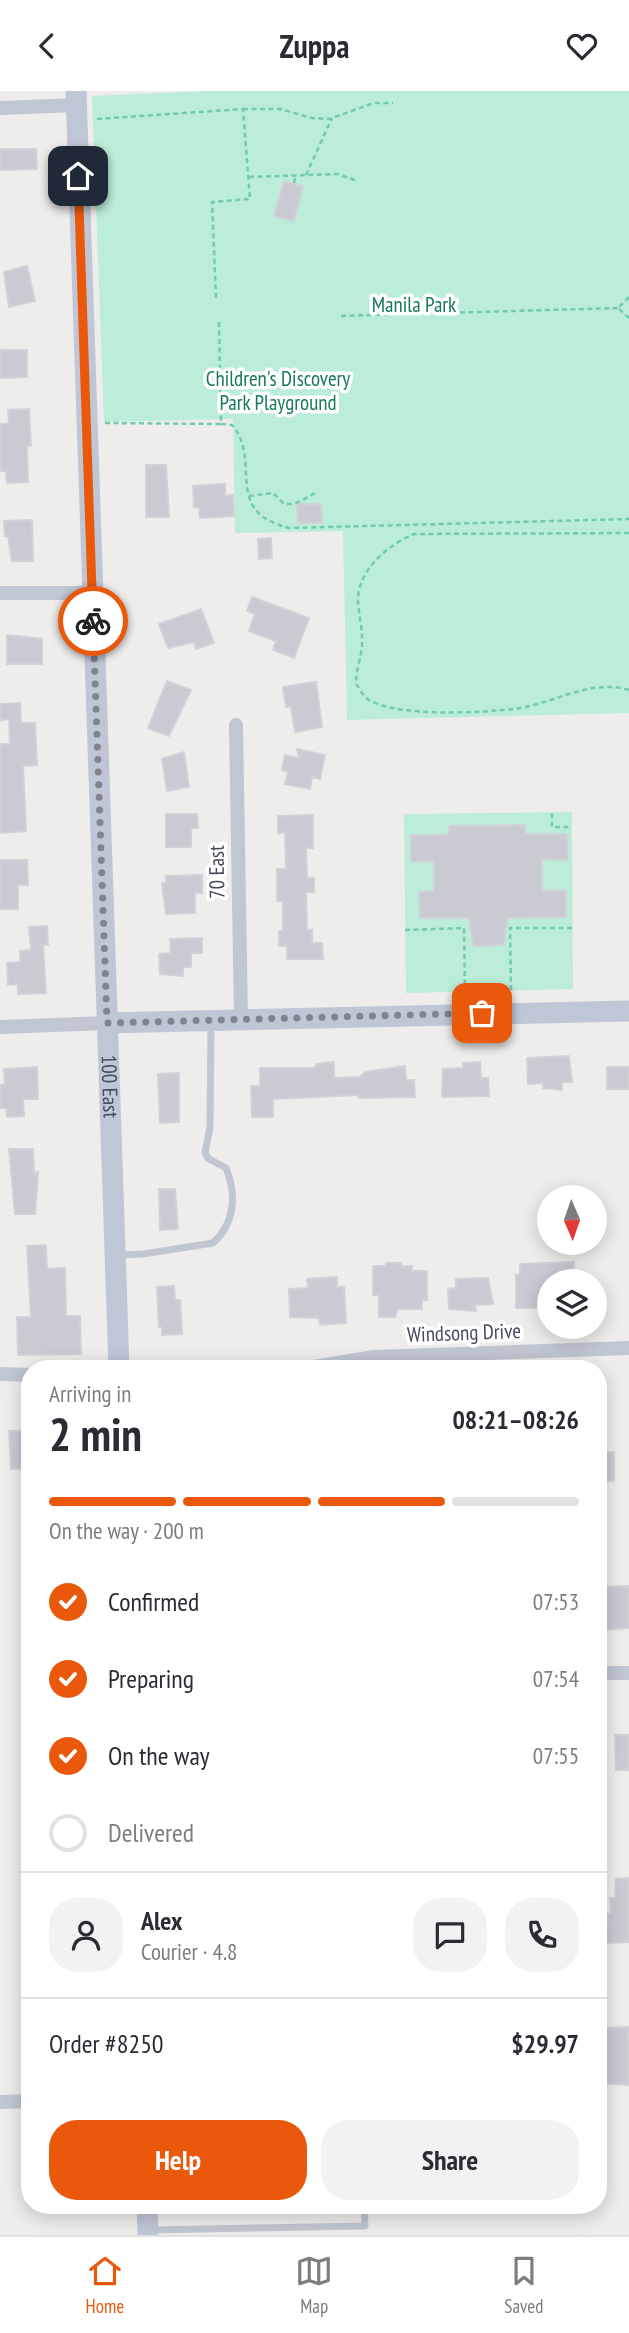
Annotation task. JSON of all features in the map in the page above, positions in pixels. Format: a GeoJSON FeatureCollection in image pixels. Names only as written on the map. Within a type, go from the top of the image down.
{"type":"FeatureCollection","features":[{"type":"Feature","properties":{"kind":"main road","name":"100 East"},"geometry":{"type":"LineString","coordinates":[[76,98],[119,1360]]}},
{"type":"Feature","properties":{"kind":"main road"},"geometry":{"type":"LineString","coordinates":[[107,1023],[629,1011]]}},
{"type":"Feature","properties":{"kind":"main road"},"geometry":{"type":"LineString","coordinates":[[148,2214],[148,2232]]}},
{"type":"Feature","properties":{"kind":"street"},"geometry":{"type":"LineString","coordinates":[[0,108],[76,98]]}},
{"type":"Feature","properties":{"kind":"street"},"geometry":{"type":"LineString","coordinates":[[0,593],[92,593]]}},
{"type":"Feature","properties":{"kind":"street","name":"70 East"},"geometry":{"type":"LineString","coordinates":[[236,725],[241,1018]]}},
{"type":"Feature","properties":{"kind":"street"},"geometry":{"type":"LineString","coordinates":[[0,1027],[107,1023]]}},
{"type":"Feature","properties":{"kind":"street","name":"Windsong Drive"},"geometry":{"type":"LineString","coordinates":[[356,1360],[374,1357],[629,1348]]}},
{"type":"Feature","properties":{"kind":"street"},"geometry":{"type":"LineString","coordinates":[[0,1374],[21,1375]]}},
{"type":"Feature","properties":{"kind":"street"},"geometry":{"type":"LineString","coordinates":[[607,1673],[629,1673]]}},
{"type":"Feature","properties":{"kind":"street"},"geometry":{"type":"LineString","coordinates":[[0,2102],[21,2101]]}},
{"type":"Feature","properties":{"kind":"lane"},"geometry":{"type":"LineString","coordinates":[[114,1255],[142,1254],[213,1243],[230,1223],[233,1204],[229,1176],[226,1168],[209,1159],[205,1153],[210,1127],[211,1019]]}},
{"type":"Feature","properties":{"kind":"lane"},"geometry":{"type":"LineString","coordinates":[[364,2214],[365,2235]]}},
{"type":"Feature","properties":{"kind":"lane"},"geometry":{"type":"LineString","coordinates":[[148,2232],[365,2226]]}},
{"type":"Feature","properties":{"kind":"path"},"geometry":{"type":"LineString","coordinates":[[97,119],[243,109],[280,109],[312,118],[332,118],[374,103],[393,103]]}},
{"type":"Feature","properties":{"kind":"path"},"geometry":{"type":"LineString","coordinates":[[216,297],[212,202],[250,199],[243,109]]}},
{"type":"Feature","properties":{"kind":"path"},"geometry":{"type":"LineString","coordinates":[[306,175],[332,118]]}},
{"type":"Feature","properties":{"kind":"path"},"geometry":{"type":"LineString","coordinates":[[249,177],[337,174],[358,181]]}},
{"type":"Feature","properties":{"kind":"path"},"geometry":{"type":"LineString","coordinates":[[294,183],[296,176]]}},
{"type":"Feature","properties":{"kind":"path"},"geometry":{"type":"LineString","coordinates":[[341,316],[618,308],[629,297]]}},
{"type":"Feature","properties":{"kind":"path"},"geometry":{"type":"LineString","coordinates":[[618,308],[629,318]]}},
{"type":"Feature","properties":{"kind":"path"},"geometry":{"type":"LineString","coordinates":[[219,322],[221,424]]}},
{"type":"Feature","properties":{"kind":"path"},"geometry":{"type":"LineString","coordinates":[[105,423],[233,425],[240,433],[247,496],[256,511],[274,524],[289,528],[629,519]]}},
{"type":"Feature","properties":{"kind":"path"},"geometry":{"type":"LineString","coordinates":[[247,496],[274,493],[284,504],[289,504],[298,503],[316,493]]}},
{"type":"Feature","properties":{"kind":"path"},"geometry":{"type":"LineString","coordinates":[[629,533],[414,534],[397,541],[375,561],[361,582],[358,599],[362,648],[356,683],[366,698],[386,707],[414,712],[513,709],[586,689],[629,689]]}},
{"type":"Feature","properties":{"kind":"path"},"geometry":{"type":"LineString","coordinates":[[552,813],[552,827],[572,827]]}},
{"type":"Feature","properties":{"kind":"path"},"geometry":{"type":"LineString","coordinates":[[511,990],[510,929],[572,927]]}},
{"type":"Feature","properties":{"kind":"path"},"geometry":{"type":"LineString","coordinates":[[405,930],[464,928],[465,992]]}},
{"type":"Feature","properties":{"kind":"green space","name":"Manila Park"},"geometry":{"type":"Polygon","coordinates":[[[206,91],[629,91],[629,713],[347,720],[343,531],[235,533],[233,419],[104,422],[92,96],[206,91]]]}},
{"type":"Feature","properties":{"kind":"green space"},"geometry":{"type":"Polygon","coordinates":[[[572,812],[573,989],[406,993],[404,814],[572,812]]]}},
{"type":"Feature","properties":{"kind":"building"},"geometry":{"type":"Polygon","coordinates":[[[0,149],[36,149],[37,169],[0,170],[0,149]]]}},
{"type":"Feature","properties":{"kind":"building"},"geometry":{"type":"Polygon","coordinates":[[[284,181],[303,186],[294,221],[274,216],[284,181]]]}},
{"type":"Feature","properties":{"kind":"building"},"geometry":{"type":"Polygon","coordinates":[[[27,266],[35,301],[9,307],[4,272],[27,266]]]}},
{"type":"Feature","properties":{"kind":"building"},"geometry":{"type":"Polygon","coordinates":[[[1,350],[27,350],[27,377],[1,378],[1,350]]]}},
{"type":"Feature","properties":{"kind":"building"},"geometry":{"type":"Polygon","coordinates":[[[29,409],[31,446],[27,446],[28,482],[7,483],[6,471],[1,471],[0,424],[9,423],[8,410],[29,409]]]}},
{"type":"Feature","properties":{"kind":"building"},"geometry":{"type":"Polygon","coordinates":[[[146,465],[166,465],[169,517],[146,517],[146,465]]]}},
{"type":"Feature","properties":{"kind":"building"},"geometry":{"type":"Polygon","coordinates":[[[225,484],[225,496],[233,495],[234,516],[200,518],[199,507],[194,507],[193,486],[225,484]]]}},
{"type":"Feature","properties":{"kind":"building"},"geometry":{"type":"Polygon","coordinates":[[[297,504],[321,504],[322,523],[298,523],[297,504]]]}},
{"type":"Feature","properties":{"kind":"building"},"geometry":{"type":"Polygon","coordinates":[[[32,520],[33,561],[12,561],[4,521],[32,520]]]}},
{"type":"Feature","properties":{"kind":"building"},"geometry":{"type":"Polygon","coordinates":[[[271,538],[272,558],[259,559],[258,539],[271,538]]]}},
{"type":"Feature","properties":{"kind":"building"},"geometry":{"type":"Polygon","coordinates":[[[252,597],[309,618],[294,658],[273,650],[276,641],[249,631],[255,614],[247,611],[252,597]]]}},
{"type":"Feature","properties":{"kind":"building"},"geometry":{"type":"Polygon","coordinates":[[[201,609],[214,643],[196,649],[194,642],[168,648],[159,624],[201,609]]]}},
{"type":"Feature","properties":{"kind":"building"},"geometry":{"type":"Polygon","coordinates":[[[7,635],[42,639],[42,664],[7,664],[7,635]]]}},
{"type":"Feature","properties":{"kind":"building"},"geometry":{"type":"Polygon","coordinates":[[[167,681],[191,690],[169,736],[148,728],[167,681]]]}},
{"type":"Feature","properties":{"kind":"building"},"geometry":{"type":"Polygon","coordinates":[[[316,682],[322,727],[295,732],[291,706],[286,707],[283,687],[316,682]]]}},
{"type":"Feature","properties":{"kind":"building"},"geometry":{"type":"Polygon","coordinates":[[[20,703],[21,723],[35,723],[37,765],[23,766],[26,831],[0,833],[0,744],[10,744],[9,719],[0,720],[0,704],[20,703]]]}},
{"type":"Feature","properties":{"kind":"building"},"geometry":{"type":"Polygon","coordinates":[[[297,749],[325,755],[320,779],[312,777],[310,789],[285,784],[288,772],[282,770],[285,755],[299,758],[297,749]]]}},
{"type":"Feature","properties":{"kind":"building"},"geometry":{"type":"Polygon","coordinates":[[[184,752],[189,787],[167,791],[162,759],[184,752]]]}},
{"type":"Feature","properties":{"kind":"building"},"geometry":{"type":"Polygon","coordinates":[[[166,814],[197,814],[198,828],[191,828],[191,847],[166,847],[166,814]]]}},
{"type":"Feature","properties":{"kind":"building"},"geometry":{"type":"Polygon","coordinates":[[[313,815],[313,848],[306,848],[307,878],[314,878],[314,892],[306,892],[307,930],[312,930],[312,943],[322,943],[323,959],[287,959],[287,946],[279,946],[279,931],[283,931],[283,901],[277,901],[277,869],[286,869],[285,832],[278,833],[278,816],[313,815]]]}},
{"type":"Feature","properties":{"kind":"building"},"geometry":{"type":"Polygon","coordinates":[[[525,825],[525,834],[568,834],[567,860],[542,859],[542,891],[566,890],[566,917],[507,918],[504,945],[474,946],[469,918],[420,918],[419,892],[434,891],[434,861],[411,862],[411,835],[448,835],[449,826],[525,825]]]}},
{"type":"Feature","properties":{"kind":"building"},"geometry":{"type":"Polygon","coordinates":[[[0,860],[27,860],[28,885],[18,885],[18,909],[0,909],[0,860]]]}},
{"type":"Feature","properties":{"kind":"building"},"geometry":{"type":"Polygon","coordinates":[[[202,875],[202,893],[195,893],[195,913],[166,914],[162,883],[166,883],[166,876],[202,875]]]}},
{"type":"Feature","properties":{"kind":"building"},"geometry":{"type":"Polygon","coordinates":[[[47,926],[48,945],[43,945],[46,993],[18,994],[18,984],[8,985],[7,963],[20,962],[20,951],[31,950],[29,927],[47,926]]]}},
{"type":"Feature","properties":{"kind":"building"},"geometry":{"type":"Polygon","coordinates":[[[202,938],[202,953],[191,953],[191,967],[183,967],[183,976],[160,974],[159,954],[171,953],[170,939],[202,938]]]}},
{"type":"Feature","properties":{"kind":"building"},"geometry":{"type":"Polygon","coordinates":[[[569,1056],[572,1082],[562,1082],[562,1090],[543,1088],[543,1083],[528,1084],[527,1058],[569,1056]]]}},
{"type":"Feature","properties":{"kind":"building"},"geometry":{"type":"Polygon","coordinates":[[[334,1062],[334,1078],[359,1077],[366,1072],[405,1066],[406,1080],[414,1080],[415,1097],[359,1098],[359,1095],[273,1099],[273,1117],[252,1117],[251,1086],[260,1086],[260,1068],[316,1068],[316,1064],[334,1062]]]}},
{"type":"Feature","properties":{"kind":"building"},"geometry":{"type":"Polygon","coordinates":[[[480,1062],[481,1078],[488,1078],[489,1096],[442,1097],[443,1069],[463,1068],[463,1063],[480,1062]]]}},
{"type":"Feature","properties":{"kind":"building"},"geometry":{"type":"Polygon","coordinates":[[[37,1067],[38,1099],[23,1099],[24,1116],[7,1117],[6,1108],[0,1108],[0,1085],[5,1084],[4,1069],[37,1067]]]}},
{"type":"Feature","properties":{"kind":"building"},"geometry":{"type":"Polygon","coordinates":[[[607,1067],[629,1067],[629,1089],[607,1089],[607,1067]]]}},
{"type":"Feature","properties":{"kind":"building"},"geometry":{"type":"Polygon","coordinates":[[[179,1073],[179,1122],[160,1123],[158,1074],[179,1073]]]}},
{"type":"Feature","properties":{"kind":"building"},"geometry":{"type":"Polygon","coordinates":[[[9,1149],[33,1149],[34,1173],[38,1172],[35,1214],[15,1214],[9,1149]]]}},
{"type":"Feature","properties":{"kind":"building"},"geometry":{"type":"Polygon","coordinates":[[[159,1189],[175,1189],[178,1229],[160,1230],[159,1189]]]}},
{"type":"Feature","properties":{"kind":"building"},"geometry":{"type":"Polygon","coordinates":[[[46,1245],[47,1269],[65,1268],[66,1316],[80,1316],[81,1354],[18,1355],[17,1317],[31,1317],[27,1246],[46,1245]]]}},
{"type":"Feature","properties":{"kind":"building"},"geometry":{"type":"Polygon","coordinates":[[[574,1262],[574,1269],[537,1269],[537,1308],[516,1308],[516,1275],[520,1274],[520,1264],[574,1262]]]}},
{"type":"Feature","properties":{"kind":"building"},"geometry":{"type":"Polygon","coordinates":[[[386,1263],[412,1266],[412,1271],[427,1271],[427,1300],[422,1300],[422,1309],[398,1309],[395,1317],[379,1317],[379,1295],[373,1295],[373,1266],[386,1266],[386,1263]]]}},
{"type":"Feature","properties":{"kind":"building"},"geometry":{"type":"Polygon","coordinates":[[[337,1277],[337,1287],[344,1287],[346,1323],[320,1325],[319,1318],[290,1317],[289,1289],[308,1288],[307,1279],[337,1277]]]}},
{"type":"Feature","properties":{"kind":"building"},"geometry":{"type":"Polygon","coordinates":[[[488,1278],[493,1304],[475,1305],[476,1311],[449,1309],[448,1289],[456,1288],[456,1279],[488,1278]]]}},
{"type":"Feature","properties":{"kind":"building"},"geometry":{"type":"Polygon","coordinates":[[[174,1286],[175,1300],[180,1300],[182,1334],[162,1335],[162,1327],[159,1327],[157,1287],[174,1286]]]}},
{"type":"Feature","properties":{"kind":"building"},"geometry":{"type":"Polygon","coordinates":[[[9,1431],[21,1431],[21,1469],[11,1469],[9,1431]]]}},
{"type":"Feature","properties":{"kind":"building"},"geometry":{"type":"Polygon","coordinates":[[[607,1452],[614,1452],[614,1481],[607,1481],[607,1452]]]}},
{"type":"Feature","properties":{"kind":"building"},"geometry":{"type":"Polygon","coordinates":[[[629,1586],[629,1628],[607,1629],[607,1587],[629,1586]]]}},
{"type":"Feature","properties":{"kind":"building"},"geometry":{"type":"Polygon","coordinates":[[[615,1735],[629,1735],[629,1770],[616,1770],[615,1735]]]}},
{"type":"Feature","properties":{"kind":"building"},"geometry":{"type":"Polygon","coordinates":[[[629,1878],[629,1942],[607,1943],[610,1898],[615,1898],[616,1879],[629,1878]]]}},
{"type":"Feature","properties":{"kind":"building"},"geometry":{"type":"Polygon","coordinates":[[[628,2027],[629,2085],[607,2084],[607,2028],[628,2027]]]}},
{"type":"Feature","properties":{"kind":"way so far"},"geometry":{"type":"LineString","coordinates":[[93,621],[107,1023],[482,1013]]}},
{"type":"Feature","properties":{"kind":"route"},"geometry":{"type":"LineString","coordinates":[[78,176],[93,621]]}},
{"type":"Feature","properties":{"kind":"park label","name":"Children's Discovery Park Playground"},"geometry":{"type":"Point","coordinates":[278,391]}}]}
